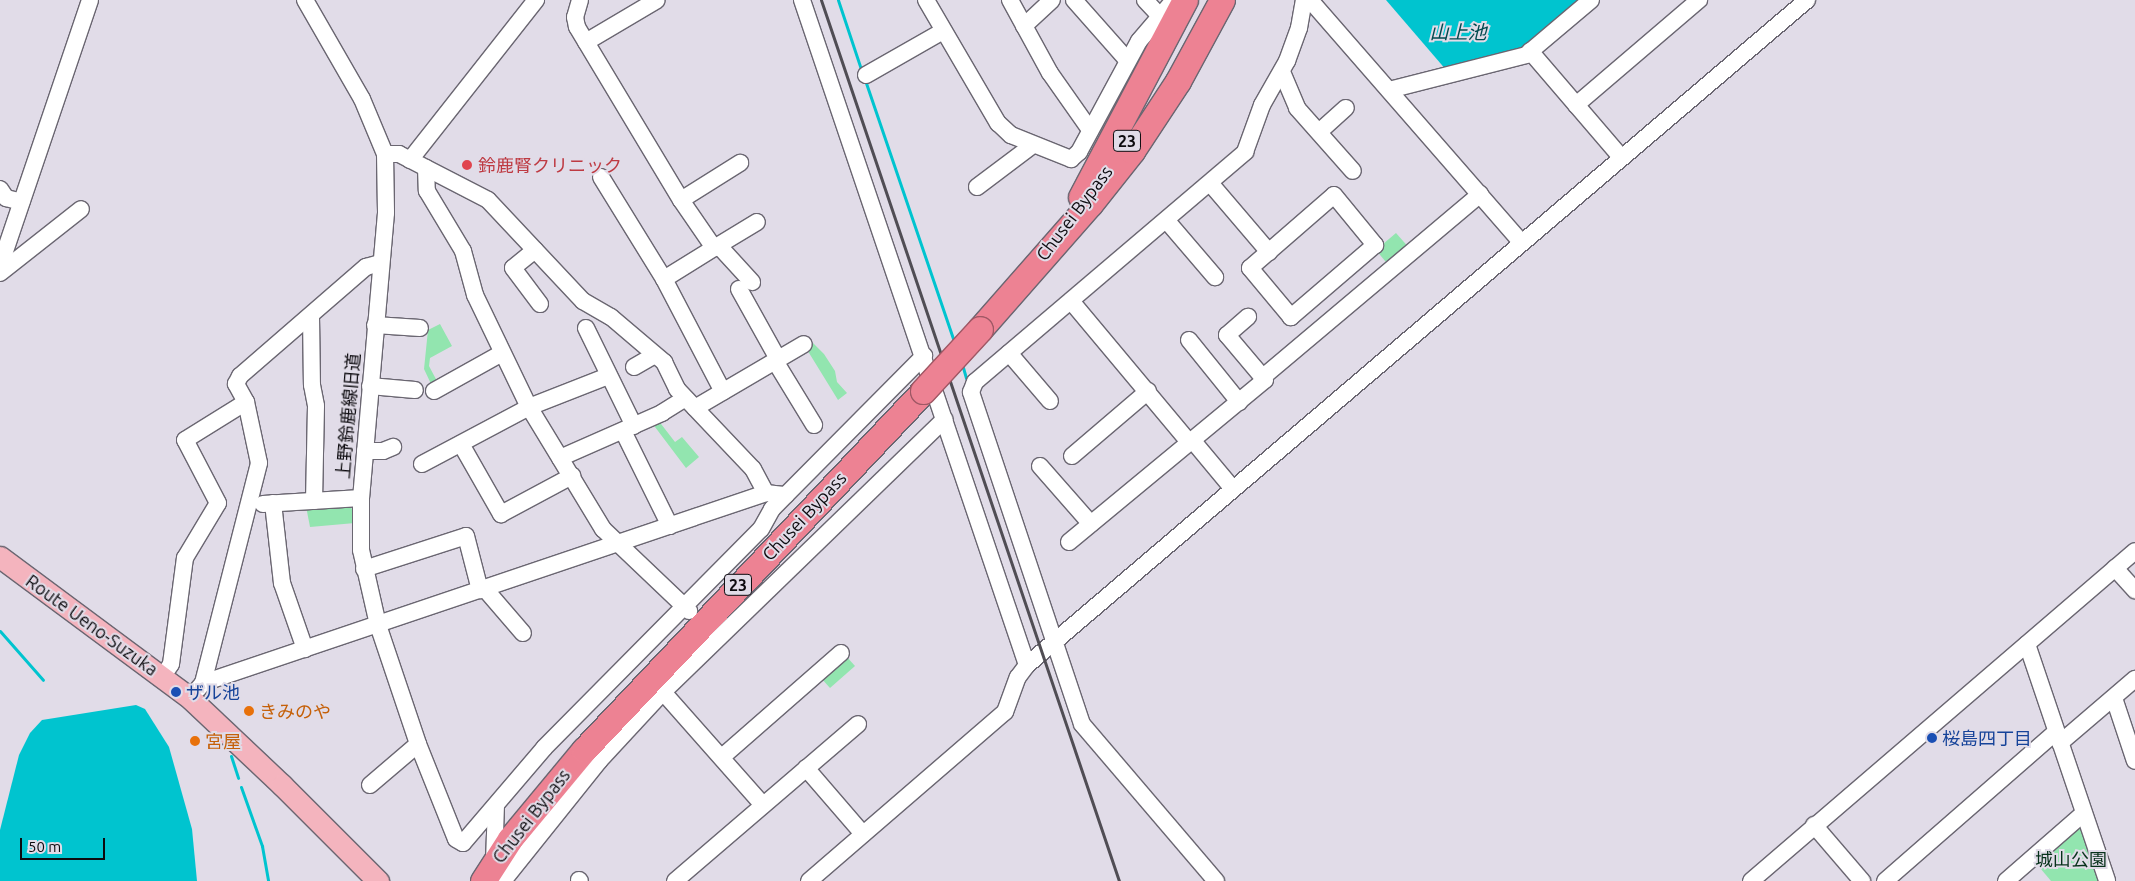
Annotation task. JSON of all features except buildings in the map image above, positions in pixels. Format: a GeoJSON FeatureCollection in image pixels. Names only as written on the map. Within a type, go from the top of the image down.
{"type":"FeatureCollection","features":[{"type":"Feature","properties":{"kind":"highway"},"geometry":{"type":"LineString","coordinates":[[1068,221],[1185,0]]}},
{"type":"Feature","properties":{"kind":"highway","name":"Chusei Bypass"},"geometry":{"type":"LineString","coordinates":[[1032,270],[1124,147],[1166,77],[1204,0]]}},
{"type":"Feature","properties":{"kind":"highway","name":"Chusei Bypass"},"geometry":{"type":"LineString","coordinates":[[493,875],[549,790],[595,737],[923,391],[1090,204],[1132,151],[1188,62],[1222,0]]}},
{"type":"Feature","properties":{"kind":"highway"},"geometry":{"type":"LineString","coordinates":[[1188,62],[1231,0]]}},
{"type":"Feature","properties":{"kind":"main road","name":"Route Ueno-Suzuka"},"geometry":{"type":"LineString","coordinates":[[0,558],[163,676],[197,691],[282,785],[378,881]]}},
{"type":"Feature","properties":{"kind":"street"},"geometry":{"type":"LineString","coordinates":[[0,266],[90,0]]}},
{"type":"Feature","properties":{"kind":"street","name":"上野鈴鹿線旧道"},"geometry":{"type":"LineString","coordinates":[[305,0],[362,99],[385,154],[386,214],[380,263],[361,498],[364,569],[378,625],[418,744],[456,839],[463,843],[496,805]]}},
{"type":"Feature","properties":{"kind":"street"},"geometry":{"type":"LineString","coordinates":[[410,160],[536,0]]}},
{"type":"Feature","properties":{"kind":"street"},"geometry":{"type":"LineString","coordinates":[[586,42],[657,0]]}},
{"type":"Feature","properties":{"kind":"street"},"geometry":{"type":"LineString","coordinates":[[802,0],[1027,665]]}},
{"type":"Feature","properties":{"kind":"street"},"geometry":{"type":"LineString","coordinates":[[926,0],[998,123],[1011,134],[1071,159],[1079,152],[1139,41],[1174,0]]}},
{"type":"Feature","properties":{"kind":"street"},"geometry":{"type":"LineString","coordinates":[[1010,0],[1050,73],[1090,130]]}},
{"type":"Feature","properties":{"kind":"street"},"geometry":{"type":"LineString","coordinates":[[1024,26],[1052,0]]}},
{"type":"Feature","properties":{"kind":"street"},"geometry":{"type":"LineString","coordinates":[[1074,0],[1128,61]]}},
{"type":"Feature","properties":{"kind":"street"},"geometry":{"type":"LineString","coordinates":[[1145,0],[1160,16]]}},
{"type":"Feature","properties":{"kind":"street"},"geometry":{"type":"LineString","coordinates":[[1216,881],[1082,724],[1053,642],[971,392],[976,382],[1245,152],[1262,105],[1282,72],[1299,28],[1304,0]]}},
{"type":"Feature","properties":{"kind":"street"},"geometry":{"type":"LineString","coordinates":[[1310,0],[1521,242]]}},
{"type":"Feature","properties":{"kind":"street"},"geometry":{"type":"LineString","coordinates":[[1389,90],[1530,51],[1590,0]]}},
{"type":"Feature","properties":{"kind":"street"},"geometry":{"type":"LineString","coordinates":[[1576,105],[1699,0]]}},
{"type":"Feature","properties":{"kind":"street"},"geometry":{"type":"LineString","coordinates":[[809,881],[1005,712],[1018,677],[1027,665],[1053,642],[1807,0]]}},
{"type":"Feature","properties":{"kind":"street"},"geometry":{"type":"LineString","coordinates":[[576,1],[577,28],[681,200],[745,285],[776,360],[814,425]]}},
{"type":"Feature","properties":{"kind":"street"},"geometry":{"type":"LineString","coordinates":[[866,75],[944,31]]}},
{"type":"Feature","properties":{"kind":"street"},"geometry":{"type":"LineString","coordinates":[[1530,51],[1621,157]]}},
{"type":"Feature","properties":{"kind":"street"},"geometry":{"type":"LineString","coordinates":[[1282,72],[1297,108],[1353,171]]}},
{"type":"Feature","properties":{"kind":"street"},"geometry":{"type":"LineString","coordinates":[[1319,132],[1346,108]]}},
{"type":"Feature","properties":{"kind":"street"},"geometry":{"type":"LineString","coordinates":[[977,187],[1034,145]]}},
{"type":"Feature","properties":{"kind":"street"},"geometry":{"type":"LineString","coordinates":[[385,154],[399,154],[488,200],[582,301],[611,317],[664,362],[690,404],[754,469],[766,493]]}},
{"type":"Feature","properties":{"kind":"street"},"geometry":{"type":"LineString","coordinates":[[681,200],[740,164]]}},
{"type":"Feature","properties":{"kind":"street"},"geometry":{"type":"LineString","coordinates":[[426,168],[427,191],[463,251],[475,295],[529,407],[603,529],[686,608]]}},
{"type":"Feature","properties":{"kind":"street"},"geometry":{"type":"LineString","coordinates":[[601,176],[664,279],[723,392]]}},
{"type":"Feature","properties":{"kind":"street"},"geometry":{"type":"LineString","coordinates":[[1210,183],[1268,252]]}},
{"type":"Feature","properties":{"kind":"street"},"geometry":{"type":"LineString","coordinates":[[0,189],[6,198],[22,202]]}},
{"type":"Feature","properties":{"kind":"street"},"geometry":{"type":"LineString","coordinates":[[1069,542],[1265,380],[1263,378],[1480,194]]}},
{"type":"Feature","properties":{"kind":"street"},"geometry":{"type":"LineString","coordinates":[[1334,195],[1375,245],[1291,317],[1250,268],[1268,252],[1334,195]]}},
{"type":"Feature","properties":{"kind":"street"},"geometry":{"type":"LineString","coordinates":[[0,274],[81,209]]}},
{"type":"Feature","properties":{"kind":"street"},"geometry":{"type":"LineString","coordinates":[[1166,221],[1215,277]]}},
{"type":"Feature","properties":{"kind":"street"},"geometry":{"type":"LineString","coordinates":[[664,279],[757,222]]}},
{"type":"Feature","properties":{"kind":"street"},"geometry":{"type":"LineString","coordinates":[[535,250],[513,268],[540,304]]}},
{"type":"Feature","properties":{"kind":"street"},"geometry":{"type":"LineString","coordinates":[[197,691],[260,463],[246,402],[236,384],[240,376],[366,267],[380,263]]}},
{"type":"Feature","properties":{"kind":"street"},"geometry":{"type":"LineString","coordinates":[[1071,301],[1233,489]]}},
{"type":"Feature","properties":{"kind":"street"},"geometry":{"type":"LineString","coordinates":[[311,316],[312,385],[316,406],[314,501]]}},
{"type":"Feature","properties":{"kind":"street"},"geometry":{"type":"LineString","coordinates":[[1248,317],[1227,335],[1263,378]]}},
{"type":"Feature","properties":{"kind":"street"},"geometry":{"type":"LineString","coordinates":[[376,325],[420,328]]}},
{"type":"Feature","properties":{"kind":"street"},"geometry":{"type":"LineString","coordinates":[[586,328],[608,376],[670,526]]}},
{"type":"Feature","properties":{"kind":"street"},"geometry":{"type":"LineString","coordinates":[[1189,340],[1239,402]]}},
{"type":"Feature","properties":{"kind":"street"},"geometry":{"type":"LineString","coordinates":[[560,458],[628,428],[723,392],[804,344]]}},
{"type":"Feature","properties":{"kind":"street"},"geometry":{"type":"LineString","coordinates":[[434,391],[502,353]]}},
{"type":"Feature","properties":{"kind":"street"},"geometry":{"type":"LineString","coordinates":[[1010,353],[1050,401]]}},
{"type":"Feature","properties":{"kind":"street"},"geometry":{"type":"LineString","coordinates":[[634,367],[655,356]]}},
{"type":"Feature","properties":{"kind":"street"},"geometry":{"type":"LineString","coordinates":[[493,875],[496,805],[544,748],[686,608],[760,529],[772,509],[924,356]]}},
{"type":"Feature","properties":{"kind":"street"},"geometry":{"type":"LineString","coordinates":[[422,464],[529,407],[608,376]]}},
{"type":"Feature","properties":{"kind":"street"},"geometry":{"type":"LineString","coordinates":[[370,386],[415,390]]}},
{"type":"Feature","properties":{"kind":"street"},"geometry":{"type":"LineString","coordinates":[[1072,456],[1148,391]]}},
{"type":"Feature","properties":{"kind":"street"},"geometry":{"type":"LineString","coordinates":[[163,676],[172,664],[184,558],[218,503],[184,440],[246,402]]}},
{"type":"Feature","properties":{"kind":"street"},"geometry":{"type":"LineString","coordinates":[[493,875],[715,637],[945,419]]}},
{"type":"Feature","properties":{"kind":"street"},"geometry":{"type":"LineString","coordinates":[[461,444],[500,514],[572,476]]}},
{"type":"Feature","properties":{"kind":"street"},"geometry":{"type":"LineString","coordinates":[[365,451],[384,451],[393,447]]}},
{"type":"Feature","properties":{"kind":"street"},"geometry":{"type":"LineString","coordinates":[[1040,466],[1091,524]]}},
{"type":"Feature","properties":{"kind":"street"},"geometry":{"type":"LineString","coordinates":[[197,691],[305,649],[618,545],[766,493],[786,495]]}},
{"type":"Feature","properties":{"kind":"street"},"geometry":{"type":"LineString","coordinates":[[249,504],[361,498]]}},
{"type":"Feature","properties":{"kind":"street"},"geometry":{"type":"LineString","coordinates":[[273,504],[282,582],[305,649]]}},
{"type":"Feature","properties":{"kind":"street"},"geometry":{"type":"LineString","coordinates":[[364,569],[466,536],[482,590],[523,634]]}},
{"type":"Feature","properties":{"kind":"street"},"geometry":{"type":"LineString","coordinates":[[1751,881],[2135,551]]}},
{"type":"Feature","properties":{"kind":"street"},"geometry":{"type":"LineString","coordinates":[[2115,568],[2135,590]]}},
{"type":"Feature","properties":{"kind":"street"},"geometry":{"type":"LineString","coordinates":[[2027,644],[2107,881]]}},
{"type":"Feature","properties":{"kind":"street"},"geometry":{"type":"LineString","coordinates":[[722,756],[841,653]]}},
{"type":"Feature","properties":{"kind":"street"},"geometry":{"type":"LineString","coordinates":[[1885,881],[2058,737],[2114,698],[2135,679]]}},
{"type":"Feature","properties":{"kind":"street"},"geometry":{"type":"LineString","coordinates":[[664,692],[763,805]]}},
{"type":"Feature","properties":{"kind":"street"},"geometry":{"type":"LineString","coordinates":[[2114,698],[2135,761]]}},
{"type":"Feature","properties":{"kind":"street"},"geometry":{"type":"LineString","coordinates":[[675,881],[858,724]]}},
{"type":"Feature","properties":{"kind":"street"},"geometry":{"type":"LineString","coordinates":[[370,785],[418,744]]}},
{"type":"Feature","properties":{"kind":"street"},"geometry":{"type":"LineString","coordinates":[[806,768],[863,834]]}},
{"type":"Feature","properties":{"kind":"street"},"geometry":{"type":"LineString","coordinates":[[2006,881],[2084,813]]}},
{"type":"Feature","properties":{"kind":"street"},"geometry":{"type":"LineString","coordinates":[[1814,825],[1862,881]]}},
{"type":"Feature","properties":{"kind":"green space"},"geometry":{"type":"Polygon","coordinates":[[[1396,233],[1411,250],[1390,267],[1376,250],[1396,233]]]}},
{"type":"Feature","properties":{"kind":"green space"},"geometry":{"type":"Polygon","coordinates":[[[440,324],[452,346],[430,358],[429,366],[438,383],[432,386],[424,369],[428,330],[440,324]]]}},
{"type":"Feature","properties":{"kind":"green space"},"geometry":{"type":"Polygon","coordinates":[[[813,343],[824,354],[835,371],[837,382],[847,393],[838,400],[806,348],[813,343]]]}},
{"type":"Feature","properties":{"kind":"green space"},"geometry":{"type":"Polygon","coordinates":[[[658,420],[675,442],[682,437],[699,457],[686,468],[652,423],[658,420]]]}},
{"type":"Feature","properties":{"kind":"green space"},"geometry":{"type":"Polygon","coordinates":[[[344,504],[356,511],[355,523],[310,527],[306,506],[344,504]]]}},
{"type":"Feature","properties":{"kind":"green space"},"geometry":{"type":"Polygon","coordinates":[[[846,656],[855,666],[830,688],[821,678],[846,656]]]}},
{"type":"Feature","properties":{"kind":"green space","name":"城山公園"},"geometry":{"type":"Polygon","coordinates":[[[2080,823],[2101,881],[2051,881],[2035,862],[2080,823]]]}},
{"type":"Feature","properties":{"kind":"water","name":"山上池"},"geometry":{"type":"Polygon","coordinates":[[[1386,0],[1580,0],[1523,50],[1447,71],[1386,0]]]}},
{"type":"Feature","properties":{"kind":"water","name":"ザル池"},"geometry":{"type":"Polygon","coordinates":[[[136,705],[145,709],[169,747],[192,829],[197,881],[0,881],[0,830],[19,755],[30,733],[42,720],[136,705]]]}},
{"type":"Feature","properties":{"kind":"waterway"},"geometry":{"type":"LineString","coordinates":[[838,0],[862,72]]}},
{"type":"Feature","properties":{"kind":"waterway"},"geometry":{"type":"LineString","coordinates":[[865,80],[954,341]]}},
{"type":"Feature","properties":{"kind":"waterway"},"geometry":{"type":"LineString","coordinates":[[962,364],[966,378]]}},
{"type":"Feature","properties":{"kind":"waterway"},"geometry":{"type":"LineString","coordinates":[[0,631],[43,680]]}},
{"type":"Feature","properties":{"kind":"waterway"},"geometry":{"type":"LineString","coordinates":[[231,756],[238,778]]}},
{"type":"Feature","properties":{"kind":"waterway"},"geometry":{"type":"LineString","coordinates":[[241,787],[262,846],[268,881]]}},
{"type":"Feature","properties":{"kind":"railway"},"geometry":{"type":"LineString","coordinates":[[821,0],[1119,881]]}},
{"type":"Feature","properties":{"kind":"place","name":"鈴鹿腎クリニック"},"geometry":{"type":"Point","coordinates":[467,165]}},
{"type":"Feature","properties":{"kind":"place","name":"ザル池"},"geometry":{"type":"Point","coordinates":[176,692]}},
{"type":"Feature","properties":{"kind":"place","name":"きみのや"},"geometry":{"type":"Point","coordinates":[249,711]}},
{"type":"Feature","properties":{"kind":"place","name":"桜島四丁目"},"geometry":{"type":"Point","coordinates":[1932,738]}},
{"type":"Feature","properties":{"kind":"place","name":"宮屋"},"geometry":{"type":"Point","coordinates":[195,741]}}]}
